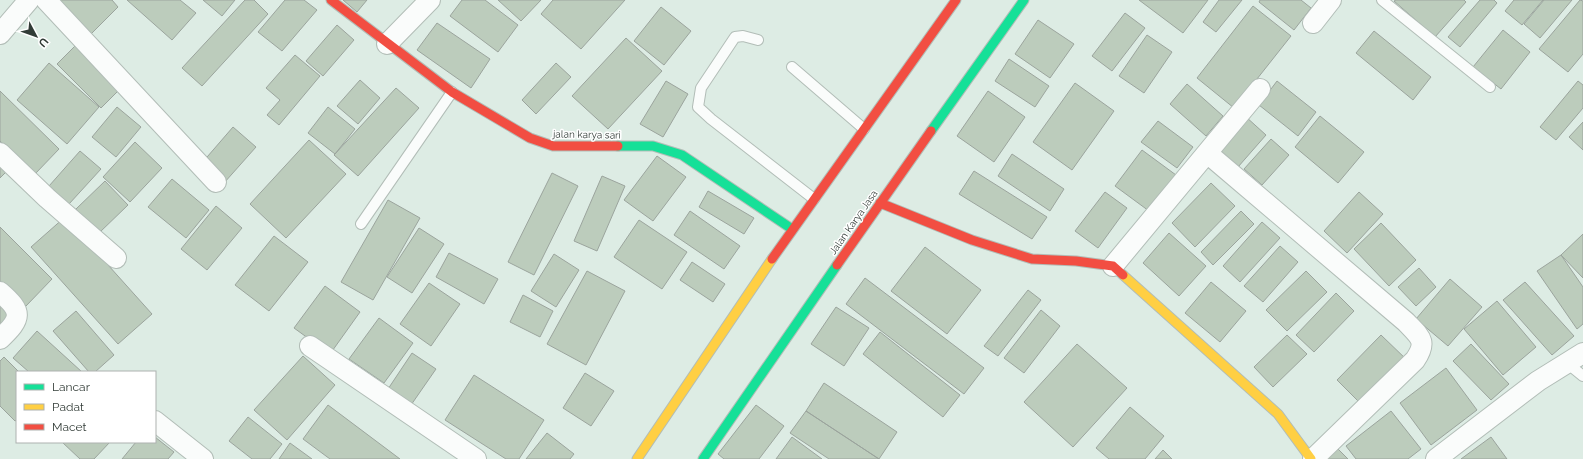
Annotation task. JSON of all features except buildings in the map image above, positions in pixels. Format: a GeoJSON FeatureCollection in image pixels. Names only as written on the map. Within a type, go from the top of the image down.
{"type":"FeatureCollection","features":[{"type":"Feature","properties":{"kind":"main road","name":"jalan karya sari"},"geometry":{"type":"LineString","coordinates":[[331,0],[452,92],[530,138],[553,146],[653,146],[682,155],[792,229]]}},
{"type":"Feature","properties":{"kind":"main road"},"geometry":{"type":"LineString","coordinates":[[637,459],[792,229],[956,0]]}},
{"type":"Feature","properties":{"kind":"main road","name":"Jalan Karya Jasa"},"geometry":{"type":"LineString","coordinates":[[708,457],[880,203],[1024,0]]}},
{"type":"Feature","properties":{"kind":"main road"},"geometry":{"type":"LineString","coordinates":[[880,203],[972,240],[1032,260],[1076,261],[1113,266],[1278,414],[1312,459]]}},
{"type":"Feature","properties":{"kind":"street"},"geometry":{"type":"LineString","coordinates":[[0,34],[29,0]]}},
{"type":"Feature","properties":{"kind":"street"},"geometry":{"type":"LineString","coordinates":[[46,0],[216,182]]}},
{"type":"Feature","properties":{"kind":"street"},"geometry":{"type":"LineString","coordinates":[[387,44],[430,0]]}},
{"type":"Feature","properties":{"kind":"street"},"geometry":{"type":"LineString","coordinates":[[1313,23],[1331,0]]}},
{"type":"Feature","properties":{"kind":"street"},"geometry":{"type":"LineString","coordinates":[[1113,266],[1260,89]]}},
{"type":"Feature","properties":{"kind":"street"},"geometry":{"type":"LineString","coordinates":[[0,153],[47,198],[116,258]]}},
{"type":"Feature","properties":{"kind":"street"},"geometry":{"type":"LineString","coordinates":[[1213,158],[1406,322],[1419,336],[1423,343],[1421,351],[1414,360],[1312,459]]}},
{"type":"Feature","properties":{"kind":"street"},"geometry":{"type":"LineString","coordinates":[[0,292],[14,304],[17,315],[14,326],[0,339]]}},
{"type":"Feature","properties":{"kind":"street"},"geometry":{"type":"LineString","coordinates":[[310,346],[476,459]]}},
{"type":"Feature","properties":{"kind":"street"},"geometry":{"type":"LineString","coordinates":[[1436,459],[1533,384],[1575,358]]}},
{"type":"Feature","properties":{"kind":"street"},"geometry":{"type":"LineString","coordinates":[[156,422],[203,459]]}},
{"type":"Feature","properties":{"kind":"lane"},"geometry":{"type":"LineString","coordinates":[[1382,0],[1490,87]]}},
{"type":"Feature","properties":{"kind":"lane"},"geometry":{"type":"LineString","coordinates":[[758,40],[743,36],[735,37],[701,88],[698,107],[711,119],[814,199]]}},
{"type":"Feature","properties":{"kind":"lane"},"geometry":{"type":"LineString","coordinates":[[792,67],[864,129]]}},
{"type":"Feature","properties":{"kind":"lane"},"geometry":{"type":"LineString","coordinates":[[361,224],[452,92]]}},
{"type":"Feature","properties":{"kind":"lane"},"geometry":{"type":"LineString","coordinates":[[1575,358],[1583,376]]}},
{"type":"Feature","properties":{"kind":"traffic: fast"},"geometry":{"type":"LineString","coordinates":[[931,131],[1024,0]]}},
{"type":"Feature","properties":{"kind":"traffic: fast"},"geometry":{"type":"LineString","coordinates":[[618,146],[653,146],[682,155],[792,229]]}},
{"type":"Feature","properties":{"kind":"traffic: fast"},"geometry":{"type":"LineString","coordinates":[[703,459],[837,265]]}},
{"type":"Feature","properties":{"kind":"traffic: slow"},"geometry":{"type":"LineString","coordinates":[[637,459],[772,259]]}},
{"type":"Feature","properties":{"kind":"traffic: slow"},"geometry":{"type":"LineString","coordinates":[[1123,275],[1278,414],[1311,459]]}},
{"type":"Feature","properties":{"kind":"traffic: jam"},"geometry":{"type":"LineString","coordinates":[[331,0],[452,92],[530,138],[553,146],[618,146]]}},
{"type":"Feature","properties":{"kind":"traffic: jam"},"geometry":{"type":"LineString","coordinates":[[772,259],[956,0]]}},
{"type":"Feature","properties":{"kind":"traffic: jam"},"geometry":{"type":"LineString","coordinates":[[837,265],[931,131]]}},
{"type":"Feature","properties":{"kind":"traffic: jam"},"geometry":{"type":"LineString","coordinates":[[880,203],[972,240],[1032,259],[1076,261],[1113,266],[1123,275]]}}]}
